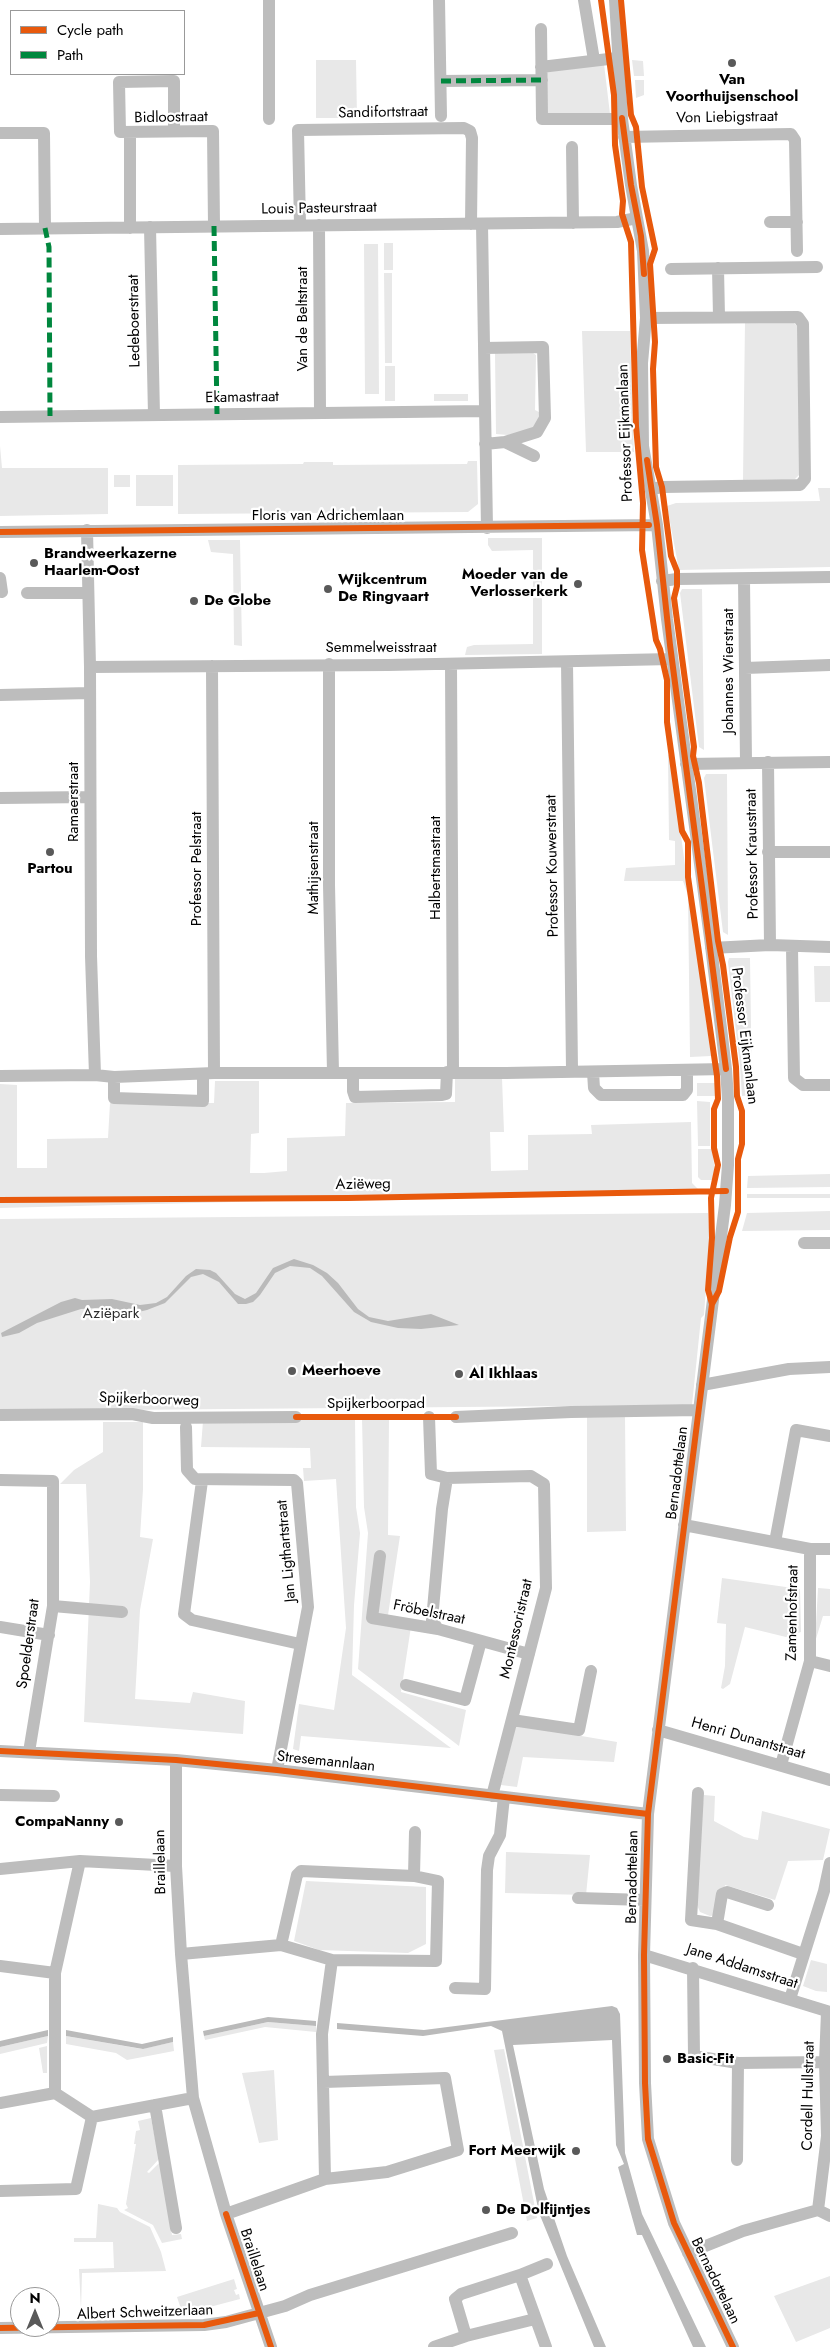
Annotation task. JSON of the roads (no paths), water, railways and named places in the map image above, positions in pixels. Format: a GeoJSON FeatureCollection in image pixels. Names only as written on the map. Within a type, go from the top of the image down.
{"type":"FeatureCollection","features":[{"type":"Feature","properties":{"kind":"street"},"geometry":{"type":"LineString","coordinates":[[268,0],[269,119]]}},
{"type":"Feature","properties":{"kind":"street"},"geometry":{"type":"LineString","coordinates":[[439,0],[441,116]]}},
{"type":"Feature","properties":{"kind":"street"},"geometry":{"type":"LineString","coordinates":[[584,0],[594,60]]}},
{"type":"Feature","properties":{"kind":"street","name":"Professor Eijkmanlaan"},"geometry":{"type":"LineString","coordinates":[[606,0],[612,45],[617,58]]}},
{"type":"Feature","properties":{"kind":"street","name":"Professor Eijkmanlaan"},"geometry":{"type":"LineString","coordinates":[[615,0],[619,44],[617,58],[624,137],[643,251],[646,318],[642,363],[643,446],[657,524],[662,581],[726,1068],[728,1150],[725,1204]]}},
{"type":"Feature","properties":{"kind":"street"},"geometry":{"type":"LineString","coordinates":[[541,29],[542,119],[622,119]]}},
{"type":"Feature","properties":{"kind":"street"},"geometry":{"type":"LineString","coordinates":[[541,67],[617,58]]}},
{"type":"Feature","properties":{"kind":"street"},"geometry":{"type":"LineString","coordinates":[[441,81],[542,80]]}},
{"type":"Feature","properties":{"kind":"street"},"geometry":{"type":"LineString","coordinates":[[130,132],[120,132],[119,82],[174,81],[174,131]]}},
{"type":"Feature","properties":{"kind":"street","name":"Sandifortstraat"},"geometry":{"type":"LineString","coordinates":[[300,225],[298,130],[456,128],[464,128],[470,131],[472,138],[477,224]]}},
{"type":"Feature","properties":{"kind":"street","name":"Bidloostraat"},"geometry":{"type":"LineString","coordinates":[[130,228],[130,132],[213,131],[214,226]]}},
{"type":"Feature","properties":{"kind":"street"},"geometry":{"type":"LineString","coordinates":[[0,133],[44,133],[45,228]]}},
{"type":"Feature","properties":{"kind":"street","name":"Von Liebigstraat"},"geometry":{"type":"LineString","coordinates":[[624,137],[790,134],[795,140],[797,222]]}},
{"type":"Feature","properties":{"kind":"street"},"geometry":{"type":"LineString","coordinates":[[572,147],[573,223]]}},
{"type":"Feature","properties":{"kind":"street","name":"Louis Pasteurstraat"},"geometry":{"type":"LineString","coordinates":[[0,229],[320,224],[573,223],[617,222],[638,218]]}},
{"type":"Feature","properties":{"kind":"street"},"geometry":{"type":"LineString","coordinates":[[770,222],[797,222],[797,251]]}},
{"type":"Feature","properties":{"kind":"street","name":"Van de Beltstraat"},"geometry":{"type":"LineString","coordinates":[[320,224],[320,413]]}},
{"type":"Feature","properties":{"kind":"street"},"geometry":{"type":"LineString","coordinates":[[477,224],[484,348],[487,528]]}},
{"type":"Feature","properties":{"kind":"street","name":"Ledeboerstraat"},"geometry":{"type":"LineString","coordinates":[[150,227],[154,415]]}},
{"type":"Feature","properties":{"kind":"street"},"geometry":{"type":"LineString","coordinates":[[671,269],[817,267]]}},
{"type":"Feature","properties":{"kind":"street"},"geometry":{"type":"LineString","coordinates":[[718,268],[719,317]]}},
{"type":"Feature","properties":{"kind":"street"},"geometry":{"type":"LineString","coordinates":[[646,318],[798,317],[803,324],[805,479],[800,485],[662,487],[652,489]]}},
{"type":"Feature","properties":{"kind":"street"},"geometry":{"type":"LineString","coordinates":[[484,348],[543,347],[545,418],[537,432],[505,442],[486,444]]}},
{"type":"Feature","properties":{"kind":"street","name":"Ekamastraat"},"geometry":{"type":"LineString","coordinates":[[0,417],[485,411]]}},
{"type":"Feature","properties":{"kind":"street"},"geometry":{"type":"LineString","coordinates":[[505,442],[534,456]]}},
{"type":"Feature","properties":{"kind":"street","name":"Floris van Adrichemlaan"},"geometry":{"type":"LineString","coordinates":[[0,532],[487,528],[657,524]]}},
{"type":"Feature","properties":{"kind":"street","name":"Ramaerstraat"},"geometry":{"type":"LineString","coordinates":[[87,530],[90,667],[91,982],[95,1075]]}},
{"type":"Feature","properties":{"kind":"street"},"geometry":{"type":"LineString","coordinates":[[662,581],[677,578],[830,577]]}},
{"type":"Feature","properties":{"kind":"street"},"geometry":{"type":"LineString","coordinates":[[0,578],[2,592]]}},
{"type":"Feature","properties":{"kind":"street","name":"Johannes Wierstraat"},"geometry":{"type":"LineString","coordinates":[[744,579],[746,762]]}},
{"type":"Feature","properties":{"kind":"street"},"geometry":{"type":"LineString","coordinates":[[27,593],[87,593]]}},
{"type":"Feature","properties":{"kind":"street","name":"Semmelweisstraat"},"geometry":{"type":"LineString","coordinates":[[90,667],[451,664],[672,659]]}},
{"type":"Feature","properties":{"kind":"street","name":"Professor Kouwerstraat"},"geometry":{"type":"LineString","coordinates":[[567,662],[572,1070]]}},
{"type":"Feature","properties":{"kind":"street","name":"Mathijsenstraat"},"geometry":{"type":"LineString","coordinates":[[329,664],[329,885],[333,1072]]}},
{"type":"Feature","properties":{"kind":"street","name":"Halbertsmastraat"},"geometry":{"type":"LineString","coordinates":[[353,1074],[355,1097],[442,1096],[446,1094],[450,1073],[451,664]]}},
{"type":"Feature","properties":{"kind":"street"},"geometry":{"type":"LineString","coordinates":[[745,668],[830,665]]}},
{"type":"Feature","properties":{"kind":"street","name":"Professor Pelstraat"},"geometry":{"type":"LineString","coordinates":[[114,1077],[114,1098],[203,1101],[209,1074],[212,666]]}},
{"type":"Feature","properties":{"kind":"street"},"geometry":{"type":"LineString","coordinates":[[0,695],[90,693]]}},
{"type":"Feature","properties":{"kind":"street","name":"Professor Krausstraat"},"geometry":{"type":"LineString","coordinates":[[768,762],[770,945]]}},
{"type":"Feature","properties":{"kind":"street"},"geometry":{"type":"LineString","coordinates":[[686,764],[830,762]]}},
{"type":"Feature","properties":{"kind":"street"},"geometry":{"type":"LineString","coordinates":[[0,798],[90,797]]}},
{"type":"Feature","properties":{"kind":"street"},"geometry":{"type":"LineString","coordinates":[[768,852],[830,852]]}},
{"type":"Feature","properties":{"kind":"street"},"geometry":{"type":"LineString","coordinates":[[711,948],[770,945],[830,947]]}},
{"type":"Feature","properties":{"kind":"street"},"geometry":{"type":"LineString","coordinates":[[792,947],[794,1078],[803,1085],[830,1085]]}},
{"type":"Feature","properties":{"kind":"street"},"geometry":{"type":"LineString","coordinates":[[0,1076],[95,1075],[114,1077],[333,1072],[353,1074],[572,1070],[593,1072],[726,1068]]}},
{"type":"Feature","properties":{"kind":"street"},"geometry":{"type":"LineString","coordinates":[[593,1072],[594,1088],[601,1095],[683,1095],[687,1090],[687,1070]]}},
{"type":"Feature","properties":{"kind":"street","name":"Bernadottelaan"},"geometry":{"type":"LineString","coordinates":[[725,1204],[648,1814],[644,1955],[645,2083],[648,2139],[674,2223],[733,2347]]}},
{"type":"Feature","properties":{"kind":"street"},"geometry":{"type":"LineString","coordinates":[[804,1242],[830,1243]]}},
{"type":"Feature","properties":{"kind":"street"},"geometry":{"type":"LineString","coordinates":[[702,1385],[789,1368],[830,1367]]}},
{"type":"Feature","properties":{"kind":"street"},"geometry":{"type":"LineString","coordinates":[[456,1417],[571,1412],[698,1410]]}},
{"type":"Feature","properties":{"kind":"street","name":"Spijkerboorweg"},"geometry":{"type":"LineString","coordinates":[[0,1416],[132,1414],[153,1418],[296,1417]]}},
{"type":"Feature","properties":{"kind":"street"},"geometry":{"type":"LineString","coordinates":[[429,1417],[430,1474],[448,1478],[442,1509],[432,1620],[438,1629]]}},
{"type":"Feature","properties":{"kind":"street"},"geometry":{"type":"LineString","coordinates":[[186,1427],[187,1470],[195,1479],[202,1481],[184,1614],[192,1620],[300,1644]]}},
{"type":"Feature","properties":{"kind":"street"},"geometry":{"type":"LineString","coordinates":[[775,1542],[796,1430],[830,1436]]}},
{"type":"Feature","properties":{"kind":"street","name":"Montessoristraat"},"geometry":{"type":"LineString","coordinates":[[448,1478],[532,1476],[544,1484],[546,1588],[512,1720],[498,1796],[500,1835],[489,1856],[487,1870],[486,1989],[455,1988]]}},
{"type":"Feature","properties":{"kind":"street","name":"Spoelderstraat"},"geometry":{"type":"LineString","coordinates":[[0,1480],[53,1481],[53,1606],[29,1752]]}},
{"type":"Feature","properties":{"kind":"street","name":"Jan Ligthartstraat"},"geometry":{"type":"LineString","coordinates":[[202,1481],[294,1480],[297,1483],[308,1608],[277,1770]]}},
{"type":"Feature","properties":{"kind":"street"},"geometry":{"type":"LineString","coordinates":[[684,1525],[810,1549],[830,1549]]}},
{"type":"Feature","properties":{"kind":"street","name":"Zamenhofstraat"},"geometry":{"type":"LineString","coordinates":[[781,1765],[810,1661],[810,1549]]}},
{"type":"Feature","properties":{"kind":"street","name":"Fröbelstraat"},"geometry":{"type":"LineString","coordinates":[[380,1556],[372,1618],[438,1629],[529,1654]]}},
{"type":"Feature","properties":{"kind":"street"},"geometry":{"type":"LineString","coordinates":[[53,1606],[122,1612]]}},
{"type":"Feature","properties":{"kind":"street"},"geometry":{"type":"LineString","coordinates":[[0,1626],[49,1635]]}},
{"type":"Feature","properties":{"kind":"street","name":"Fröbelstraat"},"geometry":{"type":"LineString","coordinates":[[406,1685],[465,1700],[481,1641]]}},
{"type":"Feature","properties":{"kind":"street"},"geometry":{"type":"LineString","coordinates":[[810,1661],[830,1666]]}},
{"type":"Feature","properties":{"kind":"street"},"geometry":{"type":"LineString","coordinates":[[512,1720],[579,1730],[591,1671]]}},
{"type":"Feature","properties":{"kind":"street","name":"Henri Dunantstraat"},"geometry":{"type":"LineString","coordinates":[[658,1730],[830,1780]]}},
{"type":"Feature","properties":{"kind":"street","name":"Stresemannlaan"},"geometry":{"type":"LineString","coordinates":[[0,1751],[176,1760],[436,1787],[648,1814]]}},
{"type":"Feature","properties":{"kind":"street","name":"Braillelaan"},"geometry":{"type":"LineString","coordinates":[[176,1760],[176,1866],[181,1954],[194,2098],[226,2214],[270,2347]]}},
{"type":"Feature","properties":{"kind":"street"},"geometry":{"type":"LineString","coordinates":[[698,1793],[691,1920],[717,1924],[802,1954]]}},
{"type":"Feature","properties":{"kind":"street"},"geometry":{"type":"LineString","coordinates":[[0,1795],[54,1796]]}},
{"type":"Feature","properties":{"kind":"street"},"geometry":{"type":"LineString","coordinates":[[414,1876],[415,1832]]}},
{"type":"Feature","properties":{"kind":"street"},"geometry":{"type":"LineString","coordinates":[[0,1870],[80,1861],[176,1866]]}},
{"type":"Feature","properties":{"kind":"street"},"geometry":{"type":"LineString","coordinates":[[55,2093],[55,1973],[80,1861]]}},
{"type":"Feature","properties":{"kind":"street"},"geometry":{"type":"LineString","coordinates":[[790,1999],[802,1954],[827,1892],[830,1863]]}},
{"type":"Feature","properties":{"kind":"street"},"geometry":{"type":"LineString","coordinates":[[181,1954],[281,1945],[332,1960],[436,1961],[438,1881],[414,1876],[301,1871],[297,1875],[281,1945]]}},
{"type":"Feature","properties":{"kind":"street"},"geometry":{"type":"LineString","coordinates":[[717,1924],[722,1894],[727,1892],[768,1905]]}},
{"type":"Feature","properties":{"kind":"street"},"geometry":{"type":"LineString","coordinates":[[578,1898],[645,1900]]}},
{"type":"Feature","properties":{"kind":"street","name":"Jane Addamsstraat"},"geometry":{"type":"LineString","coordinates":[[644,1955],[693,1968],[828,2012]]}},
{"type":"Feature","properties":{"kind":"street"},"geometry":{"type":"LineString","coordinates":[[325,2179],[322,2034],[332,1960]]}},
{"type":"Feature","properties":{"kind":"street"},"geometry":{"type":"LineString","coordinates":[[0,1966],[55,1973]]}},
{"type":"Feature","properties":{"kind":"street"},"geometry":{"type":"LineString","coordinates":[[693,1968],[694,2056],[738,2063],[825,2062]]}},
{"type":"Feature","properties":{"kind":"street","name":"Cordell Hullstraat"},"geometry":{"type":"LineString","coordinates":[[818,2210],[829,2136],[825,2062],[828,2012]]}},
{"type":"Feature","properties":{"kind":"street"},"geometry":{"type":"LineString","coordinates":[[737,2160],[738,2063]]}},
{"type":"Feature","properties":{"kind":"street"},"geometry":{"type":"LineString","coordinates":[[226,2214],[325,2179],[388,2172],[458,2150],[445,2078],[324,2082]]}},
{"type":"Feature","properties":{"kind":"street"},"geometry":{"type":"LineString","coordinates":[[0,2103],[55,2093],[92,2117],[194,2098]]}},
{"type":"Feature","properties":{"kind":"street"},"geometry":{"type":"LineString","coordinates":[[155,2105],[176,2228]]}},
{"type":"Feature","properties":{"kind":"street"},"geometry":{"type":"LineString","coordinates":[[0,2191],[76,2189],[92,2117]]}},
{"type":"Feature","properties":{"kind":"street"},"geometry":{"type":"LineString","coordinates":[[688,2253],[743,2231],[818,2210],[830,2216]]}},
{"type":"Feature","properties":{"kind":"street","name":"Albert Schweitzerlaan"},"geometry":{"type":"LineString","coordinates":[[0,2328],[204,2325],[285,2306],[310,2295],[512,2233]]}},
{"type":"Feature","properties":{"kind":"street"},"geometry":{"type":"LineString","coordinates":[[466,2336],[455,2299],[461,2294],[547,2264]]}},
{"type":"Feature","properties":{"kind":"street"},"geometry":{"type":"LineString","coordinates":[[520,2275],[546,2347]]}},
{"type":"Feature","properties":{"kind":"street"},"geometry":{"type":"LineString","coordinates":[[434,2347],[466,2336],[535,2319]]}},
{"type":"Feature","properties":{"kind":"place","name":"Van Voorthuijsenschool"},"geometry":{"type":"Point","coordinates":[732,63]}},
{"type":"Feature","properties":{"kind":"place","name":"Brandweerkazerne Haarlem-Oost"},"geometry":{"type":"Point","coordinates":[34,563]}},
{"type":"Feature","properties":{"kind":"place","name":"Moeder van de Verlosserkerk"},"geometry":{"type":"Point","coordinates":[578,584]}},
{"type":"Feature","properties":{"kind":"place","name":"Wijkcentrum De Ringvaart"},"geometry":{"type":"Point","coordinates":[328,589]}},
{"type":"Feature","properties":{"kind":"place","name":"De Globe"},"geometry":{"type":"Point","coordinates":[194,601]}},
{"type":"Feature","properties":{"kind":"place","name":"Partou"},"geometry":{"type":"Point","coordinates":[50,852]}},
{"type":"Feature","properties":{"kind":"place","name":"Meerhoeve"},"geometry":{"type":"Point","coordinates":[292,1371]}},
{"type":"Feature","properties":{"kind":"place","name":"Al Ikhlaas"},"geometry":{"type":"Point","coordinates":[459,1374]}},
{"type":"Feature","properties":{"kind":"place","name":"CompaNanny"},"geometry":{"type":"Point","coordinates":[119,1822]}},
{"type":"Feature","properties":{"kind":"place","name":"Basic-Fit"},"geometry":{"type":"Point","coordinates":[667,2059]}},
{"type":"Feature","properties":{"kind":"place","name":"Fort Meerwijk"},"geometry":{"type":"Point","coordinates":[576,2151]}},
{"type":"Feature","properties":{"kind":"place","name":"De Dolfijntjes"},"geometry":{"type":"Point","coordinates":[486,2210]}},
{"type":"Feature","properties":{"kind":"park label","name":"Aziëpark"},"geometry":{"type":"Point","coordinates":[111,1314]}}]}
